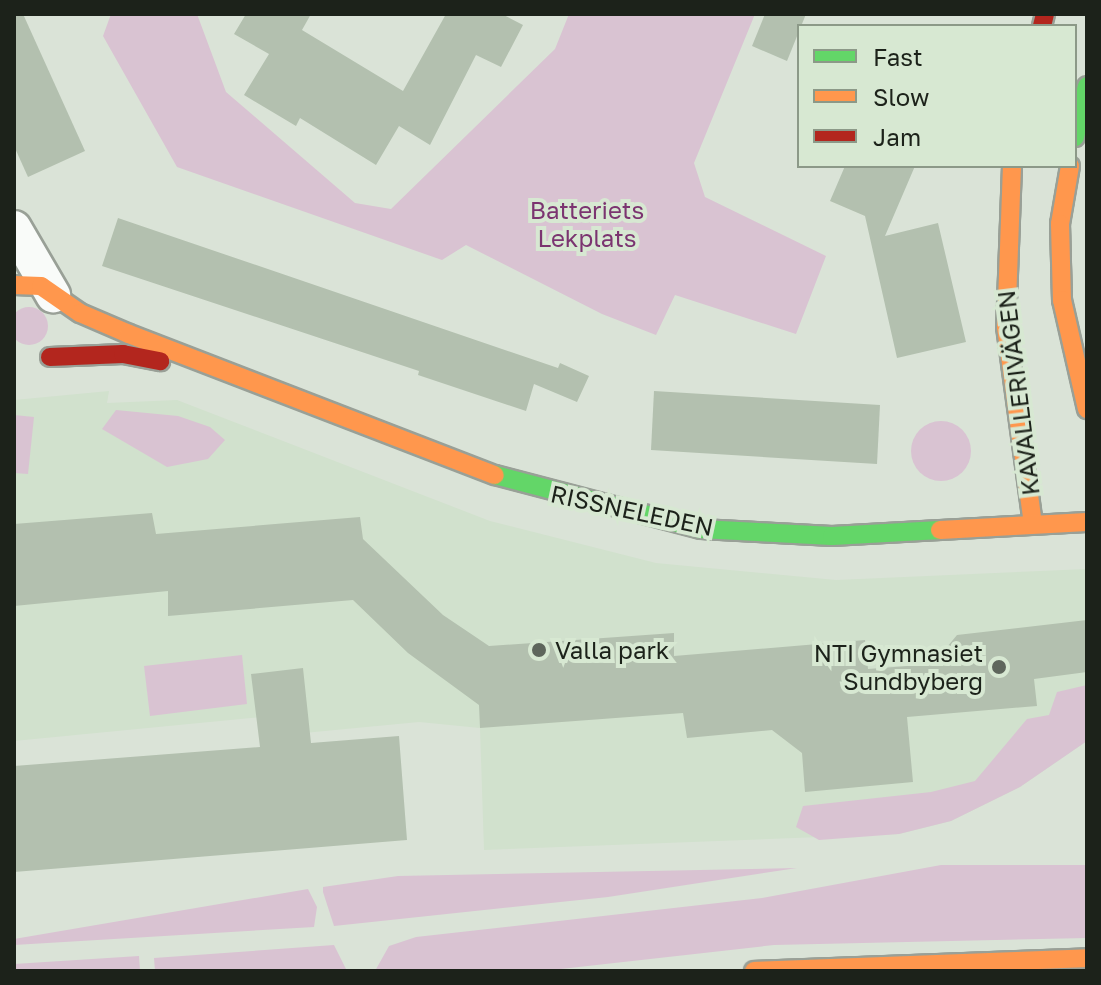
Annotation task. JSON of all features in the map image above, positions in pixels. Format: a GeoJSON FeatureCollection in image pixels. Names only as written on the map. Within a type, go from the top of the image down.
{"type":"FeatureCollection","features":[{"type":"Feature","properties":{"kind":"street"},"geometry":{"type":"LineString","coordinates":[[1077,128],[1087,86]]}},
{"type":"Feature","properties":{"kind":"street","name":"KAVALLERIVÄGEN"},"geometry":{"type":"LineString","coordinates":[[1012,168],[1006,327],[1033,524]]}},
{"type":"Feature","properties":{"kind":"street"},"geometry":{"type":"LineString","coordinates":[[1070,168],[1060,224],[1062,300],[1087,409]]}},
{"type":"Feature","properties":{"kind":"street"},"geometry":{"type":"LineString","coordinates":[[14,228],[56,298],[64,333],[50,357]]}},
{"type":"Feature","properties":{"kind":"street","name":"RISSNELEDEN"},"geometry":{"type":"LineString","coordinates":[[14,285],[41,286],[56,298],[334,416],[518,484],[701,529],[832,536],[1087,522]]}},
{"type":"Feature","properties":{"kind":"street","name":"RISSNELEDEN"},"geometry":{"type":"LineString","coordinates":[[28,366],[50,357],[149,358],[334,416]]}},
{"type":"Feature","properties":{"kind":"street"},"geometry":{"type":"LineString","coordinates":[[754,971],[1087,958]]}},
{"type":"Feature","properties":{"kind":"shaded area"},"geometry":{"type":"Polygon","coordinates":[[[109,391],[107,403],[177,400],[490,521],[656,563],[836,580],[1087,569],[1087,741],[1020,787],[951,821],[899,834],[484,850],[480,728],[419,722],[283,735],[281,715],[14,741],[14,400],[109,391]]]}},
{"type":"Feature","properties":{"kind":"green space","name":"Batteriets Lekplats"},"geometry":{"type":"Polygon","coordinates":[[[111,14],[197,14],[226,92],[355,203],[391,209],[555,49],[569,14],[755,14],[694,163],[705,197],[826,256],[796,334],[675,295],[656,335],[602,314],[466,245],[442,260],[177,167],[103,36],[111,14]]]}},
{"type":"Feature","properties":{"kind":"green space"},"geometry":{"type":"Polygon","coordinates":[[[29,307],[42,313],[48,326],[42,339],[29,345],[16,339],[10,326],[16,313],[29,307]]]}},
{"type":"Feature","properties":{"kind":"green space"},"geometry":{"type":"Polygon","coordinates":[[[116,410],[178,416],[210,427],[225,440],[208,459],[167,467],[102,429],[116,410]]]}},
{"type":"Feature","properties":{"kind":"green space"},"geometry":{"type":"Polygon","coordinates":[[[14,415],[34,417],[28,474],[14,473],[14,415]]]}},
{"type":"Feature","properties":{"kind":"green space"},"geometry":{"type":"Polygon","coordinates":[[[941,421],[962,430],[971,451],[962,472],[941,481],[920,472],[911,451],[920,430],[941,421]]]}},
{"type":"Feature","properties":{"kind":"green space"},"geometry":{"type":"Polygon","coordinates":[[[242,655],[247,704],[150,716],[144,666],[242,655]]]}},
{"type":"Feature","properties":{"kind":"green space"},"geometry":{"type":"Polygon","coordinates":[[[1087,685],[1087,741],[1020,787],[951,821],[899,834],[819,840],[796,827],[803,806],[931,792],[975,781],[1027,719],[1049,715],[1057,692],[1087,685]]]}},
{"type":"Feature","properties":{"kind":"green space"},"geometry":{"type":"Polygon","coordinates":[[[941,865],[1087,865],[1087,938],[774,945],[543,971],[375,971],[389,946],[416,937],[762,898],[941,865]]]}},
{"type":"Feature","properties":{"kind":"green space"},"geometry":{"type":"Polygon","coordinates":[[[797,868],[608,897],[334,926],[323,892],[323,887],[398,876],[797,868]]]}},
{"type":"Feature","properties":{"kind":"green space"},"geometry":{"type":"Polygon","coordinates":[[[308,889],[317,907],[314,927],[14,945],[14,939],[308,889]]]}},
{"type":"Feature","properties":{"kind":"green space"},"geometry":{"type":"Polygon","coordinates":[[[334,945],[347,971],[155,971],[154,958],[334,945]]]}},
{"type":"Feature","properties":{"kind":"green space"},"geometry":{"type":"Polygon","coordinates":[[[139,956],[140,971],[14,971],[14,964],[139,956]]]}},
{"type":"Feature","properties":{"kind":"building"},"geometry":{"type":"Polygon","coordinates":[[[14,14],[23,14],[85,151],[28,177],[14,146],[14,14]]]}},
{"type":"Feature","properties":{"kind":"building"},"geometry":{"type":"Polygon","coordinates":[[[246,14],[311,14],[302,30],[403,91],[446,14],[502,14],[523,25],[501,67],[476,55],[430,145],[399,126],[376,165],[300,118],[296,126],[244,95],[269,54],[234,34],[246,14]]]}},
{"type":"Feature","properties":{"kind":"building"},"geometry":{"type":"Polygon","coordinates":[[[765,14],[806,14],[802,24],[797,24],[797,36],[787,61],[752,46],[765,14]]]}},
{"type":"Feature","properties":{"kind":"building"},"geometry":{"type":"Polygon","coordinates":[[[844,168],[914,168],[885,236],[938,223],[966,342],[897,358],[865,216],[830,201],[844,168]]]}},
{"type":"Feature","properties":{"kind":"building"},"geometry":{"type":"Polygon","coordinates":[[[118,218],[558,368],[560,363],[589,376],[577,402],[534,384],[526,411],[418,375],[419,371],[102,266],[118,218]]]}},
{"type":"Feature","properties":{"kind":"building"},"geometry":{"type":"Polygon","coordinates":[[[654,391],[880,405],[877,464],[651,450],[654,391]]]}},
{"type":"Feature","properties":{"kind":"building","name":"Valla park"},"geometry":{"type":"Polygon","coordinates":[[[152,513],[156,534],[360,517],[363,539],[443,615],[489,646],[674,633],[674,656],[865,640],[868,669],[933,664],[957,635],[1087,620],[1087,672],[1034,679],[1037,706],[907,717],[913,782],[805,792],[802,753],[772,730],[687,738],[683,713],[480,728],[479,705],[408,653],[353,600],[168,616],[168,591],[14,606],[14,524],[152,513]]]}},
{"type":"Feature","properties":{"kind":"building"},"geometry":{"type":"Polygon","coordinates":[[[303,668],[311,743],[399,736],[407,840],[14,872],[14,766],[260,747],[251,674],[303,668]]]}},
{"type":"Feature","properties":{"kind":"traffic: fast"},"geometry":{"type":"LineString","coordinates":[[1077,128],[1087,86]]}},
{"type":"Feature","properties":{"kind":"traffic: fast"},"geometry":{"type":"LineString","coordinates":[[495,475],[701,529],[832,536],[940,530]]}},
{"type":"Feature","properties":{"kind":"traffic: slow"},"geometry":{"type":"LineString","coordinates":[[1012,168],[1006,327],[1033,524]]}},
{"type":"Feature","properties":{"kind":"traffic: slow"},"geometry":{"type":"LineString","coordinates":[[1070,168],[1060,224],[1062,300],[1087,409]]}},
{"type":"Feature","properties":{"kind":"traffic: slow"},"geometry":{"type":"LineString","coordinates":[[14,285],[41,286],[80,313],[129,334],[495,475]]}},
{"type":"Feature","properties":{"kind":"traffic: slow"},"geometry":{"type":"LineString","coordinates":[[940,530],[1087,522]]}},
{"type":"Feature","properties":{"kind":"traffic: slow"},"geometry":{"type":"LineString","coordinates":[[754,971],[1087,958]]}},
{"type":"Feature","properties":{"kind":"traffic: jam"},"geometry":{"type":"LineString","coordinates":[[1042,24],[1045,14]]}},
{"type":"Feature","properties":{"kind":"traffic: jam"},"geometry":{"type":"LineString","coordinates":[[50,357],[123,354],[160,361]]}},
{"type":"Feature","properties":{"kind":"place","name":"Valla park"},"geometry":{"type":"Point","coordinates":[539,650]}},
{"type":"Feature","properties":{"kind":"place","name":"NTI Gymnasiet Sundbyberg"},"geometry":{"type":"Point","coordinates":[999,667]}}]}
